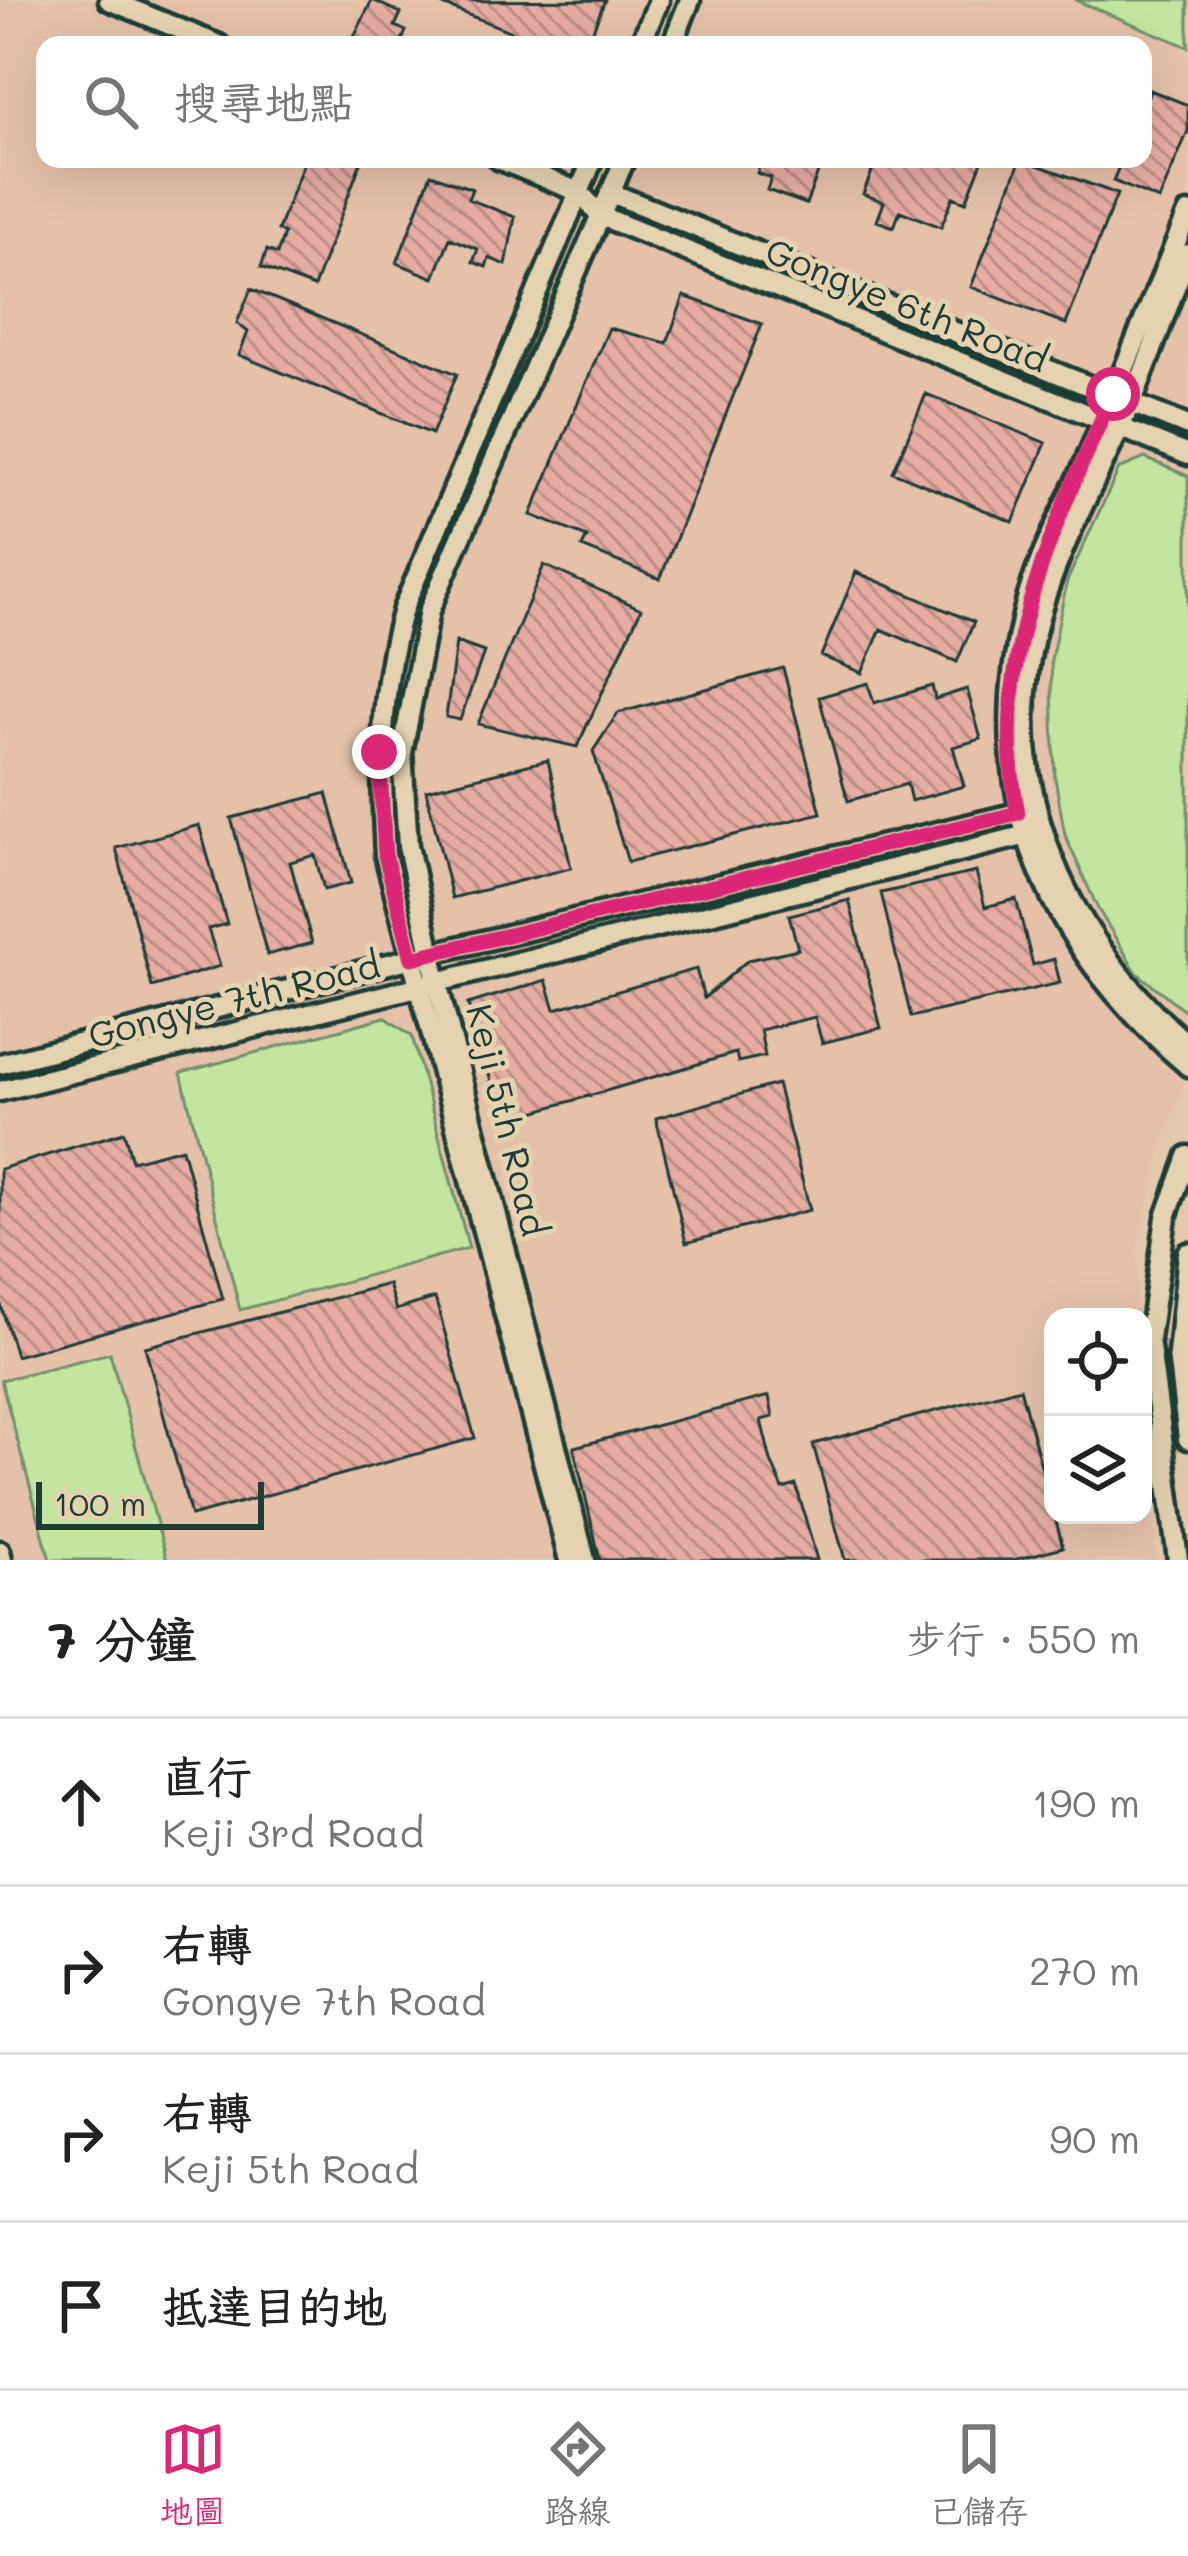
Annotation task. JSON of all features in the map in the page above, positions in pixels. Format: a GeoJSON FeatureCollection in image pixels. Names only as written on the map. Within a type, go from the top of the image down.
{"type":"FeatureCollection","features":[{"type":"Feature","properties":{"kind":"street"},"geometry":{"type":"LineString","coordinates":[[109,0],[197,36]]}},
{"type":"Feature","properties":{"kind":"street"},"geometry":{"type":"LineString","coordinates":[[644,36],[659,0]]}},
{"type":"Feature","properties":{"kind":"street"},"geometry":{"type":"LineString","coordinates":[[676,36],[690,0]]}},
{"type":"Feature","properties":{"kind":"street"},"geometry":{"type":"LineString","coordinates":[[520,168],[579,192],[601,217]]}},
{"type":"Feature","properties":{"kind":"street","name":"Keji 5th Road"},"geometry":{"type":"LineString","coordinates":[[585,1560],[428,985],[412,958],[385,855],[379,752],[386,666],[403,610],[589,168]]}},
{"type":"Feature","properties":{"kind":"street","name":"Keji 5th Road"},"geometry":{"type":"LineString","coordinates":[[568,1560],[428,985],[435,956],[408,846],[402,753],[429,610],[621,168]]}},
{"type":"Feature","properties":{"kind":"street","name":"Gongye 6th Road"},"geometry":{"type":"LineString","coordinates":[[611,193],[1188,426]]}},
{"type":"Feature","properties":{"kind":"street"},"geometry":{"type":"LineString","coordinates":[[1122,398],[1188,213]]}},
{"type":"Feature","properties":{"kind":"street","name":"Gongye 6th Road"},"geometry":{"type":"LineString","coordinates":[[601,217],[1188,455]]}},
{"type":"Feature","properties":{"kind":"street"},"geometry":{"type":"LineString","coordinates":[[1188,254],[1024,609],[1009,725],[1033,836],[1089,958],[1136,1021],[1188,1066]]}},
{"type":"Feature","properties":{"kind":"street","name":"Gongye 7th Road"},"geometry":{"type":"LineString","coordinates":[[0,1064],[412,958],[1026,811]]}},
{"type":"Feature","properties":{"kind":"street"},"geometry":{"type":"LineString","coordinates":[[1033,836],[1102,949],[1148,1010],[1188,1045]]}},
{"type":"Feature","properties":{"kind":"street","name":"Gongye 7th Road"},"geometry":{"type":"LineString","coordinates":[[0,1091],[1033,836]]}},
{"type":"Feature","properties":{"kind":"street"},"geometry":{"type":"LineString","coordinates":[[1178,1560],[1149,1339],[1166,1217],[1188,1156]]}},
{"type":"Feature","properties":{"kind":"street"},"geometry":{"type":"LineString","coordinates":[[1188,1253],[1178,1354],[1188,1439]]}},
{"type":"Feature","properties":{"kind":"shaded area"},"geometry":{"type":"Polygon","coordinates":[[[0,0],[1188,0],[1188,1072],[1164,1140],[1138,1245],[1137,1308],[1044,1308],[1044,1524],[1152,1524],[1152,1514],[1158,1560],[0,1560],[0,0]]]}},
{"type":"Feature","properties":{"kind":"green space"},"geometry":{"type":"Polygon","coordinates":[[[1075,0],[1188,0],[1188,47],[1075,0]]]}},
{"type":"Feature","properties":{"kind":"green space"},"geometry":{"type":"Polygon","coordinates":[[[1145,458],[1188,476],[1188,1013],[1137,973],[1098,909],[1065,835],[1055,778],[1051,660],[1067,581],[1119,469],[1145,458]]]}},
{"type":"Feature","properties":{"kind":"green space"},"geometry":{"type":"Polygon","coordinates":[[[385,1017],[412,1036],[469,1248],[240,1310],[181,1073],[385,1017]]]}},
{"type":"Feature","properties":{"kind":"green space"},"geometry":{"type":"Polygon","coordinates":[[[110,1353],[167,1560],[50,1560],[1,1380],[110,1353]]]}},
{"type":"Feature","properties":{"kind":"building"},"geometry":{"type":"Polygon","coordinates":[[[372,0],[401,13],[395,26],[406,31],[404,36],[354,36],[372,0]]]}},
{"type":"Feature","properties":{"kind":"building"},"geometry":{"type":"Polygon","coordinates":[[[605,0],[591,36],[522,36],[433,1],[605,0]]]}},
{"type":"Feature","properties":{"kind":"building"},"geometry":{"type":"Polygon","coordinates":[[[1152,91],[1188,105],[1188,131],[1159,200],[1113,181],[1118,168],[1152,168],[1152,91]]]}},
{"type":"Feature","properties":{"kind":"building"},"geometry":{"type":"Polygon","coordinates":[[[302,168],[359,168],[314,287],[261,267],[267,250],[277,254],[284,234],[278,230],[302,168]]]}},
{"type":"Feature","properties":{"kind":"building"},"geometry":{"type":"Polygon","coordinates":[[[759,168],[820,168],[806,204],[767,190],[771,178],[757,173],[759,168]]]}},
{"type":"Feature","properties":{"kind":"building"},"geometry":{"type":"Polygon","coordinates":[[[873,168],[979,168],[966,202],[953,197],[941,227],[900,211],[894,227],[877,221],[884,202],[863,194],[873,168]]]}},
{"type":"Feature","properties":{"kind":"building"},"geometry":{"type":"Polygon","coordinates":[[[1017,168],[1046,168],[1117,194],[1066,324],[971,287],[1017,168]]]}},
{"type":"Feature","properties":{"kind":"building"},"geometry":{"type":"Polygon","coordinates":[[[431,174],[472,189],[468,199],[515,217],[506,265],[489,258],[486,267],[473,262],[478,249],[450,238],[434,278],[397,263],[431,174]]]}},
{"type":"Feature","properties":{"kind":"building"},"geometry":{"type":"Polygon","coordinates":[[[251,289],[457,374],[432,434],[239,355],[248,332],[237,323],[251,289]]]}},
{"type":"Feature","properties":{"kind":"building"},"geometry":{"type":"Polygon","coordinates":[[[684,296],[762,324],[660,579],[582,547],[587,537],[531,515],[609,328],[667,343],[684,296]]]}},
{"type":"Feature","properties":{"kind":"building"},"geometry":{"type":"Polygon","coordinates":[[[926,394],[1046,443],[1013,522],[893,472],[926,394]]]}},
{"type":"Feature","properties":{"kind":"building"},"geometry":{"type":"Polygon","coordinates":[[[544,565],[641,609],[577,747],[478,724],[544,565]]]}},
{"type":"Feature","properties":{"kind":"building"},"geometry":{"type":"Polygon","coordinates":[[[856,572],[974,622],[957,662],[881,629],[862,673],[821,656],[856,572]]]}},
{"type":"Feature","properties":{"kind":"building"},"geometry":{"type":"Polygon","coordinates":[[[456,642],[484,652],[460,720],[446,717],[456,642]]]}},
{"type":"Feature","properties":{"kind":"building"},"geometry":{"type":"Polygon","coordinates":[[[783,668],[821,813],[628,862],[593,751],[618,713],[783,668]]]}},
{"type":"Feature","properties":{"kind":"building"},"geometry":{"type":"Polygon","coordinates":[[[868,683],[874,703],[932,686],[935,699],[967,689],[981,739],[953,747],[964,786],[911,801],[907,784],[848,801],[819,697],[868,683]]]}},
{"type":"Feature","properties":{"kind":"building"},"geometry":{"type":"Polygon","coordinates":[[[548,760],[571,868],[452,898],[426,790],[548,760]]]}},
{"type":"Feature","properties":{"kind":"building"},"geometry":{"type":"Polygon","coordinates":[[[327,793],[351,883],[324,890],[315,855],[290,862],[312,943],[267,955],[231,818],[327,793]]]}},
{"type":"Feature","properties":{"kind":"building"},"geometry":{"type":"Polygon","coordinates":[[[199,825],[227,924],[208,929],[220,966],[152,987],[116,848],[199,825]]]}},
{"type":"Feature","properties":{"kind":"building"},"geometry":{"type":"Polygon","coordinates":[[[976,872],[985,907],[1016,899],[1033,965],[1054,959],[1060,983],[911,1017],[881,893],[976,872]]]}},
{"type":"Feature","properties":{"kind":"building"},"geometry":{"type":"Polygon","coordinates":[[[849,900],[881,1028],[822,1043],[815,1017],[760,1030],[765,1056],[738,1062],[736,1053],[503,1121],[468,1004],[546,980],[555,1009],[696,969],[704,998],[748,960],[798,949],[789,915],[849,900]]]}},
{"type":"Feature","properties":{"kind":"building"},"geometry":{"type":"Polygon","coordinates":[[[777,1084],[810,1210],[686,1243],[656,1118],[777,1084]]]}},
{"type":"Feature","properties":{"kind":"building"},"geometry":{"type":"Polygon","coordinates":[[[124,1132],[132,1161],[182,1148],[223,1299],[16,1356],[0,1302],[0,1169],[124,1132]]]}},
{"type":"Feature","properties":{"kind":"building"},"geometry":{"type":"Polygon","coordinates":[[[388,1284],[396,1310],[435,1298],[475,1438],[191,1516],[145,1347],[388,1284]]]}},
{"type":"Feature","properties":{"kind":"building"},"geometry":{"type":"Polygon","coordinates":[[[1020,1388],[1044,1477],[1044,1524],[1057,1524],[1063,1547],[1014,1560],[845,1560],[813,1444],[1020,1388]]]}},
{"type":"Feature","properties":{"kind":"building"},"geometry":{"type":"Polygon","coordinates":[[[769,1396],[773,1417],[761,1420],[771,1461],[783,1489],[796,1485],[817,1560],[600,1560],[574,1447],[769,1396]]]}},
{"type":"Feature","properties":{"kind":"route"},"geometry":{"type":"LineString","coordinates":[[379,752],[385,855],[412,958],[1018,813],[1010,776],[1009,725],[1024,609],[1113,394]]}}]}
